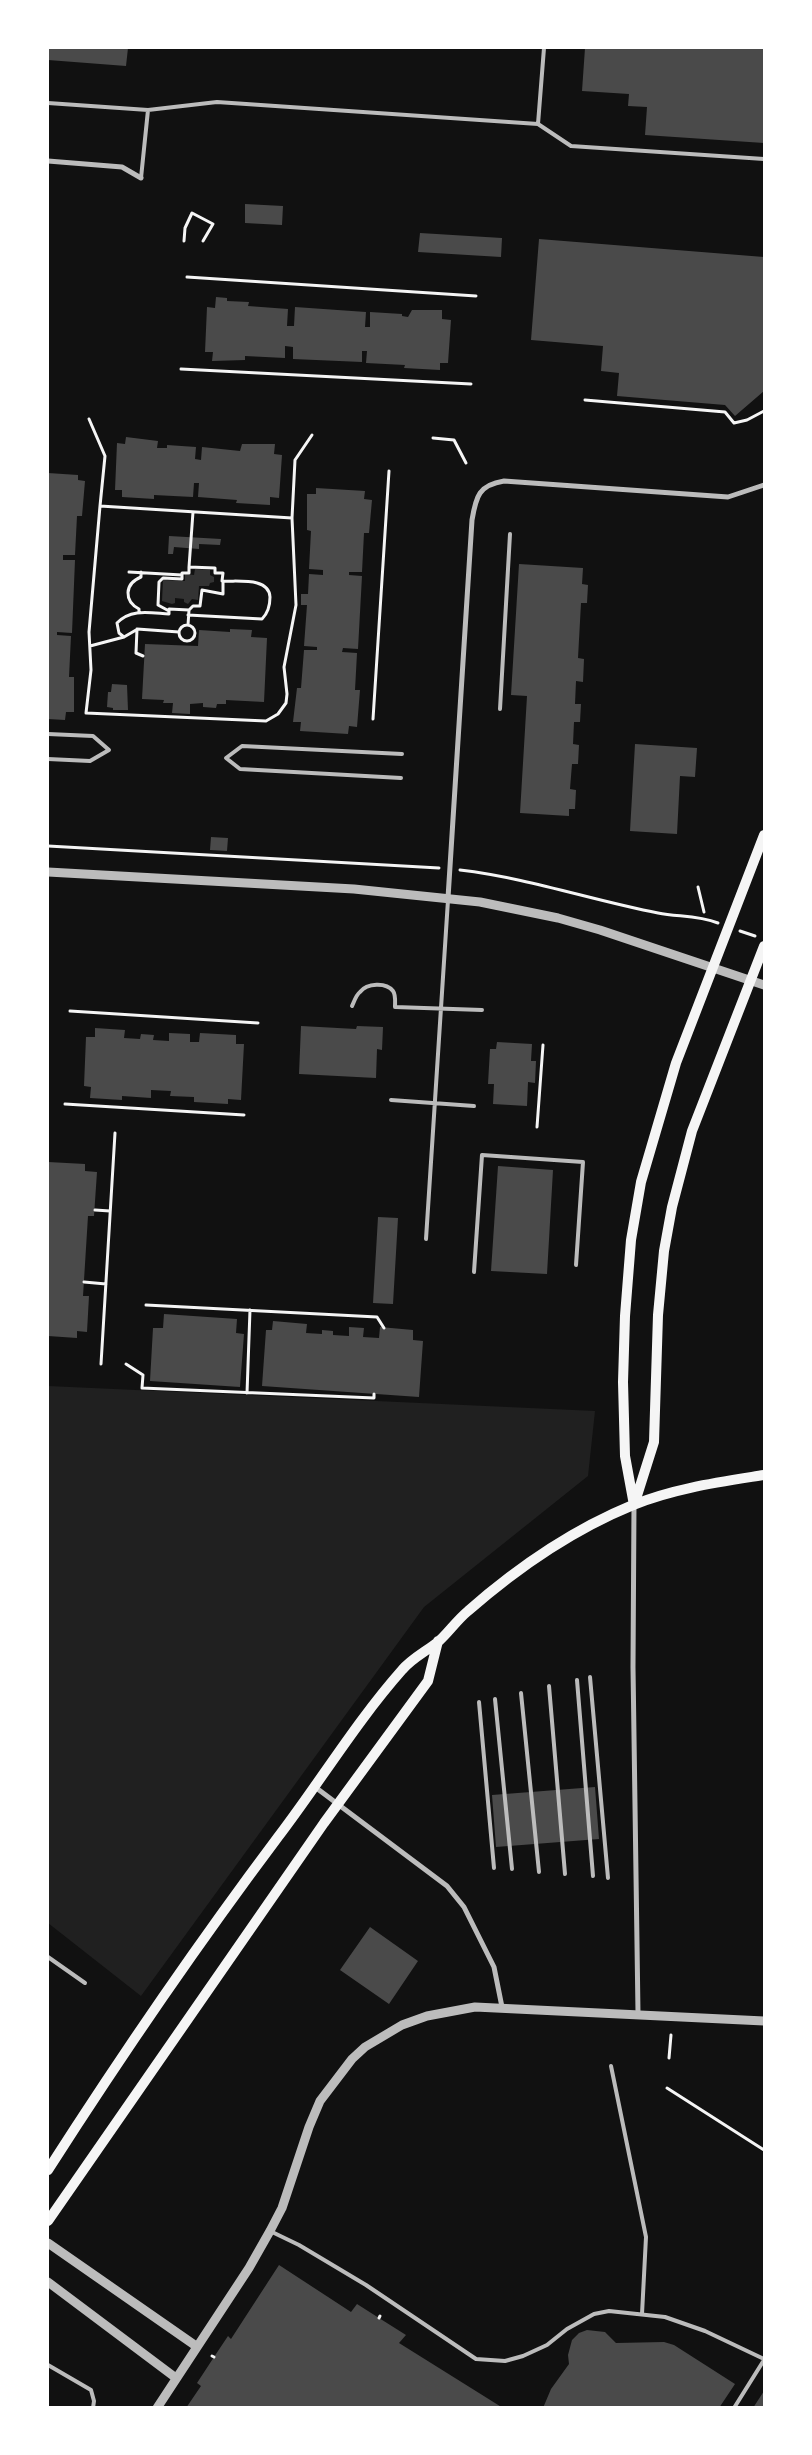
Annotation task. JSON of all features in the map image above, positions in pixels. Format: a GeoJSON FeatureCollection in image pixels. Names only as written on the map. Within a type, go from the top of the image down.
{"type":"FeatureCollection","features":[{"type":"Feature","properties":{"kind":"main road"},"geometry":{"type":"LineString","coordinates":[[634,1505],[625,1456],[623,1382],[625,1316],[631,1240],[641,1182],[657,1122],[676,1063],[764,835]]}},
{"type":"Feature","properties":{"kind":"main road"},"geometry":{"type":"LineString","coordinates":[[634,1505],[654,1442],[658,1315],[664,1251],[672,1207],[692,1131],[764,946]]}},
{"type":"Feature","properties":{"kind":"main road"},"geometry":{"type":"LineString","coordinates":[[48,2170],[100,2088],[210,1929],[332,1760],[404,1668],[438,1642],[466,1613],[544,1551],[634,1505],[684,1490],[764,1475]]}},
{"type":"Feature","properties":{"kind":"main road"},"geometry":{"type":"LineString","coordinates":[[48,2221],[339,1804],[428,1681],[438,1642]]}},
{"type":"Feature","properties":{"kind":"street"},"geometry":{"type":"LineString","coordinates":[[48,161],[122,167],[141,178]]}},
{"type":"Feature","properties":{"kind":"street"},"geometry":{"type":"LineString","coordinates":[[448,898],[472,520],[480,492],[492,483],[504,481],[728,497],[764,485]]}},
{"type":"Feature","properties":{"kind":"street"},"geometry":{"type":"LineString","coordinates":[[48,872],[354,889],[448,898],[558,918],[713,966],[764,986]]}},
{"type":"Feature","properties":{"kind":"street"},"geometry":{"type":"LineString","coordinates":[[634,1505],[633,1667],[638,2014]]}},
{"type":"Feature","properties":{"kind":"street"},"geometry":{"type":"LineString","coordinates":[[315,1786],[447,1886],[458,1897],[494,1967],[502,2007]]}},
{"type":"Feature","properties":{"kind":"street"},"geometry":{"type":"LineString","coordinates":[[157,2408],[249,2268],[270,2231],[285,2201],[320,2101],[352,2059],[365,2047],[411,2021],[445,2012],[475,2007],[764,2021]]}},
{"type":"Feature","properties":{"kind":"street"},"geometry":{"type":"LineString","coordinates":[[48,2243],[196,2346]]}},
{"type":"Feature","properties":{"kind":"street"},"geometry":{"type":"LineString","coordinates":[[48,2282],[176,2378]]}},
{"type":"Feature","properties":{"kind":"lane"},"geometry":{"type":"LineString","coordinates":[[538,124],[544,48]]}},
{"type":"Feature","properties":{"kind":"lane"},"geometry":{"type":"LineString","coordinates":[[48,103],[148,110],[217,102],[538,124],[571,146],[764,159]]}},
{"type":"Feature","properties":{"kind":"lane"},"geometry":{"type":"LineString","coordinates":[[141,178],[148,110]]}},
{"type":"Feature","properties":{"kind":"lane"},"geometry":{"type":"LineString","coordinates":[[500,709],[510,534]]}},
{"type":"Feature","properties":{"kind":"lane"},"geometry":{"type":"LineString","coordinates":[[48,734],[93,736],[109,750],[90,761],[48,759]]}},
{"type":"Feature","properties":{"kind":"lane"},"geometry":{"type":"LineString","coordinates":[[400,778],[240,769],[226,758],[242,746],[402,754]]}},
{"type":"Feature","properties":{"kind":"lane"},"geometry":{"type":"LineString","coordinates":[[426,1239],[448,898]]}},
{"type":"Feature","properties":{"kind":"lane"},"geometry":{"type":"LineString","coordinates":[[352,1006],[360,991],[371,986],[382,985],[392,989],[395,994],[395,1007],[482,1010]]}},
{"type":"Feature","properties":{"kind":"lane"},"geometry":{"type":"LineString","coordinates":[[391,1100],[474,1106]]}},
{"type":"Feature","properties":{"kind":"lane"},"geometry":{"type":"LineString","coordinates":[[474,1272],[482,1156],[583,1162],[576,1265]]}},
{"type":"Feature","properties":{"kind":"lane"},"geometry":{"type":"LineString","coordinates":[[590,1677],[608,1878]]}},
{"type":"Feature","properties":{"kind":"lane"},"geometry":{"type":"LineString","coordinates":[[576,1680],[593,1876]]}},
{"type":"Feature","properties":{"kind":"lane"},"geometry":{"type":"LineString","coordinates":[[549,1686],[565,1874]]}},
{"type":"Feature","properties":{"kind":"lane"},"geometry":{"type":"LineString","coordinates":[[522,1693],[539,1872]]}},
{"type":"Feature","properties":{"kind":"lane"},"geometry":{"type":"LineString","coordinates":[[495,1699],[512,1869]]}},
{"type":"Feature","properties":{"kind":"lane"},"geometry":{"type":"LineString","coordinates":[[479,1702],[494,1868]]}},
{"type":"Feature","properties":{"kind":"lane"},"geometry":{"type":"LineString","coordinates":[[48,1956],[85,1983]]}},
{"type":"Feature","properties":{"kind":"lane"},"geometry":{"type":"LineString","coordinates":[[611,2066],[646,2237],[642,2314]]}},
{"type":"Feature","properties":{"kind":"lane"},"geometry":{"type":"LineString","coordinates":[[270,2231],[300,2245],[366,2285],[476,2360],[506,2361],[523,2356],[547,2345],[567,2329],[594,2314],[609,2311],[664,2317],[704,2331],[764,2360],[734,2408]]}},
{"type":"Feature","properties":{"kind":"lane"},"geometry":{"type":"LineString","coordinates":[[48,2365],[91,2390],[94,2401],[93,2408]]}},
{"type":"Feature","properties":{"kind":"path"},"geometry":{"type":"LineString","coordinates":[[184,241],[185,228],[192,213],[212,224],[204,241]]}},
{"type":"Feature","properties":{"kind":"path"},"geometry":{"type":"LineString","coordinates":[[187,277],[476,296]]}},
{"type":"Feature","properties":{"kind":"path"},"geometry":{"type":"LineString","coordinates":[[181,369],[470,384]]}},
{"type":"Feature","properties":{"kind":"path"},"geometry":{"type":"LineString","coordinates":[[585,400],[725,412],[734,423],[747,420],[764,411]]}},
{"type":"Feature","properties":{"kind":"path"},"geometry":{"type":"LineString","coordinates":[[89,419],[105,456],[88,632],[91,670],[86,713],[266,721],[278,714],[286,703],[284,667],[296,605],[292,518],[295,460],[312,435]]}},
{"type":"Feature","properties":{"kind":"path"},"geometry":{"type":"LineString","coordinates":[[433,438],[454,440],[466,463]]}},
{"type":"Feature","properties":{"kind":"path"},"geometry":{"type":"LineString","coordinates":[[373,719],[389,471]]}},
{"type":"Feature","properties":{"kind":"path"},"geometry":{"type":"LineString","coordinates":[[100,506],[292,518]]}},
{"type":"Feature","properties":{"kind":"path"},"geometry":{"type":"LineString","coordinates":[[128,572],[182,575],[182,573],[189,573],[193,512]]}},
{"type":"Feature","properties":{"kind":"path"},"geometry":{"type":"LineString","coordinates":[[189,567],[215,568],[215,573],[223,573],[222,581]]}},
{"type":"Feature","properties":{"kind":"path"},"geometry":{"type":"LineString","coordinates":[[139,612],[140,609],[131,605],[127,597],[128,588],[133,580],[141,577],[141,572]]}},
{"type":"Feature","properties":{"kind":"path"},"geometry":{"type":"LineString","coordinates":[[157,613],[159,582],[163,578],[182,579],[182,575]]}},
{"type":"Feature","properties":{"kind":"path"},"geometry":{"type":"LineString","coordinates":[[188,615],[262,619],[269,608],[270,593],[266,587],[258,582],[223,581],[223,594],[202,590],[200,606],[193,606],[189,610],[188,615],[188,624],[195,630],[195,636],[192,640],[181,639],[179,632],[181,627],[188,624]]}},
{"type":"Feature","properties":{"kind":"path"},"geometry":{"type":"LineString","coordinates":[[158,605],[170,612]]}},
{"type":"Feature","properties":{"kind":"path"},"geometry":{"type":"LineString","coordinates":[[124,637],[119,633],[118,623],[123,617],[139,612],[169,614],[169,609],[189,610]]}},
{"type":"Feature","properties":{"kind":"path"},"geometry":{"type":"LineString","coordinates":[[90,646],[124,637],[137,629],[179,632]]}},
{"type":"Feature","properties":{"kind":"path"},"geometry":{"type":"LineString","coordinates":[[137,629],[136,653],[143,656]]}},
{"type":"Feature","properties":{"kind":"path"},"geometry":{"type":"LineString","coordinates":[[48,846],[432,867]]}},
{"type":"Feature","properties":{"kind":"path"},"geometry":{"type":"LineString","coordinates":[[468,871],[553,886],[659,914],[697,916],[712,921]]}},
{"type":"Feature","properties":{"kind":"path"},"geometry":{"type":"LineString","coordinates":[[698,887],[704,912]]}},
{"type":"Feature","properties":{"kind":"path"},"geometry":{"type":"LineString","coordinates":[[70,1011],[258,1023]]}},
{"type":"Feature","properties":{"kind":"path"},"geometry":{"type":"LineString","coordinates":[[537,1127],[543,1045]]}},
{"type":"Feature","properties":{"kind":"path"},"geometry":{"type":"LineString","coordinates":[[65,1104],[244,1115]]}},
{"type":"Feature","properties":{"kind":"path"},"geometry":{"type":"LineString","coordinates":[[102,1364],[115,1133]]}},
{"type":"Feature","properties":{"kind":"path"},"geometry":{"type":"LineString","coordinates":[[95,1210],[110,1210]]}},
{"type":"Feature","properties":{"kind":"path"},"geometry":{"type":"LineString","coordinates":[[84,1282],[106,1284]]}},
{"type":"Feature","properties":{"kind":"path"},"geometry":{"type":"LineString","coordinates":[[146,1305],[377,1317],[384,1328]]}},
{"type":"Feature","properties":{"kind":"path"},"geometry":{"type":"LineString","coordinates":[[247,1393],[250,1310]]}},
{"type":"Feature","properties":{"kind":"path"},"geometry":{"type":"LineString","coordinates":[[126,1364],[142,1375],[142,1388],[374,1398],[374,1394]]}},
{"type":"Feature","properties":{"kind":"path"},"geometry":{"type":"LineString","coordinates":[[669,2058],[671,2035]]}},
{"type":"Feature","properties":{"kind":"path"},"geometry":{"type":"LineString","coordinates":[[667,2088],[764,2150]]}},
{"type":"Feature","properties":{"kind":"shaded area"},"geometry":{"type":"Polygon","coordinates":[[[195,569],[210,570],[210,575],[214,577],[214,582],[210,583],[209,586],[199,586],[198,600],[192,599],[188,604],[184,602],[184,599],[175,598],[175,603],[172,604],[162,601],[163,580],[185,581],[185,574],[194,575],[195,569]]]}},
{"type":"Feature","properties":{"kind":"shaded area"},"geometry":{"type":"Polygon","coordinates":[[[48,1386],[595,1411],[588,1476],[424,1607],[141,1996],[48,1923],[48,1386]]]}},
{"type":"Feature","properties":{"kind":"building"},"geometry":{"type":"Polygon","coordinates":[[[48,48],[128,48],[126,66],[48,60],[48,48]]]}},
{"type":"Feature","properties":{"kind":"building"},"geometry":{"type":"Polygon","coordinates":[[[585,48],[764,48],[764,143],[645,135],[647,107],[628,106],[629,94],[582,91],[585,48]]]}},
{"type":"Feature","properties":{"kind":"building"},"geometry":{"type":"Polygon","coordinates":[[[245,204],[283,206],[282,225],[245,223],[245,204]]]}},
{"type":"Feature","properties":{"kind":"building"},"geometry":{"type":"Polygon","coordinates":[[[420,233],[502,238],[501,257],[418,252],[420,233]]]}},
{"type":"Feature","properties":{"kind":"building"},"geometry":{"type":"Polygon","coordinates":[[[539,239],[764,257],[764,391],[735,416],[725,405],[617,396],[619,373],[601,371],[603,346],[531,340],[539,239]]]}},
{"type":"Feature","properties":{"kind":"building"},"geometry":{"type":"Polygon","coordinates":[[[216,297],[227,298],[227,301],[249,302],[248,306],[288,309],[287,326],[294,326],[295,307],[366,312],[365,327],[370,327],[370,312],[402,314],[402,316],[408,317],[412,310],[442,310],[442,319],[451,320],[448,363],[440,363],[440,370],[404,368],[405,365],[366,363],[367,351],[362,351],[362,362],[293,359],[293,347],[285,346],[285,358],[245,356],[245,360],[212,361],[213,352],[205,352],[207,307],[215,308],[216,297]]]}},
{"type":"Feature","properties":{"kind":"building"},"geometry":{"type":"Polygon","coordinates":[[[126,437],[158,441],[157,448],[167,448],[167,445],[196,447],[195,459],[201,460],[202,447],[240,451],[242,444],[275,444],[274,454],[282,455],[279,498],[270,497],[270,505],[236,503],[237,500],[198,497],[199,483],[194,483],[193,497],[154,495],[154,499],[122,497],[122,490],[115,490],[117,443],[125,444],[126,437]]]}},
{"type":"Feature","properties":{"kind":"building"},"geometry":{"type":"Polygon","coordinates":[[[48,473],[78,475],[78,480],[85,481],[82,516],[77,516],[75,555],[63,555],[63,560],[75,560],[72,633],[57,632],[57,635],[71,636],[69,677],[74,677],[74,712],[66,712],[65,720],[48,719],[48,473]]]}},
{"type":"Feature","properties":{"kind":"building"},"geometry":{"type":"Polygon","coordinates":[[[316,488],[365,491],[364,499],[372,500],[369,533],[364,533],[362,572],[349,572],[349,575],[362,576],[358,649],[343,648],[342,652],[357,653],[355,690],[360,690],[357,727],[349,726],[348,734],[300,731],[301,722],[293,722],[297,688],[301,688],[304,650],[317,650],[317,647],[304,646],[307,605],[301,605],[301,594],[308,594],[309,574],[323,575],[323,570],[309,569],[311,531],[307,530],[307,494],[316,494],[316,488]]]}},
{"type":"Feature","properties":{"kind":"building"},"geometry":{"type":"Polygon","coordinates":[[[169,536],[221,539],[220,545],[199,544],[199,549],[174,547],[173,554],[168,554],[169,536]]]}},
{"type":"Feature","properties":{"kind":"building"},"geometry":{"type":"Polygon","coordinates":[[[519,564],[583,568],[582,584],[588,585],[587,603],[581,603],[578,658],[584,659],[583,682],[576,681],[575,704],[581,704],[580,722],[574,722],[573,744],[579,745],[578,764],[572,764],[570,789],[576,790],[575,809],[569,809],[569,816],[520,813],[527,696],[511,695],[519,564]]]}},
{"type":"Feature","properties":{"kind":"building"},"geometry":{"type":"Polygon","coordinates":[[[230,629],[252,630],[251,637],[267,638],[264,702],[226,700],[226,704],[217,704],[216,708],[203,707],[203,703],[190,704],[190,714],[172,713],[173,703],[163,703],[164,700],[142,699],[145,644],[198,646],[199,630],[230,632],[230,629]]]}},
{"type":"Feature","properties":{"kind":"building"},"geometry":{"type":"Polygon","coordinates":[[[112,684],[127,685],[128,710],[113,710],[113,708],[107,707],[108,692],[111,692],[112,684]]]}},
{"type":"Feature","properties":{"kind":"building"},"geometry":{"type":"Polygon","coordinates":[[[635,744],[697,748],[695,777],[680,776],[677,834],[630,831],[635,744]]]}},
{"type":"Feature","properties":{"kind":"building"},"geometry":{"type":"Polygon","coordinates":[[[211,837],[228,838],[227,851],[210,850],[211,837]]]}},
{"type":"Feature","properties":{"kind":"building"},"geometry":{"type":"Polygon","coordinates":[[[301,1026],[356,1029],[357,1026],[383,1027],[382,1050],[377,1049],[376,1078],[299,1074],[301,1026]]]}},
{"type":"Feature","properties":{"kind":"building"},"geometry":{"type":"Polygon","coordinates":[[[95,1028],[125,1030],[124,1038],[140,1039],[141,1034],[154,1035],[153,1040],[169,1041],[169,1033],[190,1034],[190,1042],[199,1042],[200,1033],[236,1035],[236,1044],[244,1044],[241,1100],[228,1099],[228,1104],[194,1102],[194,1097],[170,1096],[171,1091],[151,1090],[151,1098],[122,1096],[122,1100],[90,1098],[91,1087],[84,1086],[86,1037],[95,1037],[95,1028]]]}},
{"type":"Feature","properties":{"kind":"building"},"geometry":{"type":"Polygon","coordinates":[[[497,1042],[532,1044],[531,1061],[536,1061],[535,1083],[528,1082],[527,1106],[493,1104],[494,1084],[488,1084],[490,1049],[496,1049],[497,1042]]]}},
{"type":"Feature","properties":{"kind":"building"},"geometry":{"type":"Polygon","coordinates":[[[48,1162],[85,1164],[85,1171],[97,1172],[94,1216],[88,1216],[83,1296],[89,1296],[87,1332],[77,1331],[77,1338],[48,1336],[48,1162]]]}},
{"type":"Feature","properties":{"kind":"building"},"geometry":{"type":"Polygon","coordinates":[[[498,1166],[553,1170],[547,1274],[491,1271],[498,1166]]]}},
{"type":"Feature","properties":{"kind":"building"},"geometry":{"type":"Polygon","coordinates":[[[378,1217],[398,1218],[393,1304],[373,1303],[378,1217]]]}},
{"type":"Feature","properties":{"kind":"building"},"geometry":{"type":"Polygon","coordinates":[[[164,1314],[237,1319],[236,1333],[244,1334],[240,1387],[150,1381],[153,1328],[163,1328],[164,1314]]]}},
{"type":"Feature","properties":{"kind":"building"},"geometry":{"type":"Polygon","coordinates":[[[273,1321],[307,1324],[306,1333],[322,1334],[322,1330],[333,1331],[333,1335],[349,1336],[349,1327],[364,1328],[363,1337],[379,1338],[380,1327],[413,1330],[413,1340],[423,1341],[419,1397],[262,1386],[266,1330],[272,1330],[273,1321]]]}},
{"type":"Feature","properties":{"kind":"building"},"geometry":{"type":"Polygon","coordinates":[[[595,1787],[599,1839],[496,1847],[492,1795],[595,1787]]]}},
{"type":"Feature","properties":{"kind":"building"},"geometry":{"type":"Polygon","coordinates":[[[370,1927],[418,1961],[389,2004],[340,1970],[370,1927]]]}},
{"type":"Feature","properties":{"kind":"building"},"geometry":{"type":"Polygon","coordinates":[[[279,2265],[351,2312],[357,2304],[406,2335],[399,2343],[503,2408],[186,2408],[201,2386],[197,2383],[228,2336],[231,2339],[279,2265]]]}},
{"type":"Feature","properties":{"kind":"building"},"geometry":{"type":"Polygon","coordinates":[[[587,2330],[605,2332],[616,2343],[664,2342],[674,2345],[735,2384],[719,2408],[543,2408],[551,2389],[569,2364],[568,2355],[572,2340],[579,2333],[587,2330]]]}},
{"type":"Feature","properties":{"kind":"building"},"geometry":{"type":"Polygon","coordinates":[[[764,2391],[764,2408],[753,2408],[764,2391]]]}}]}
